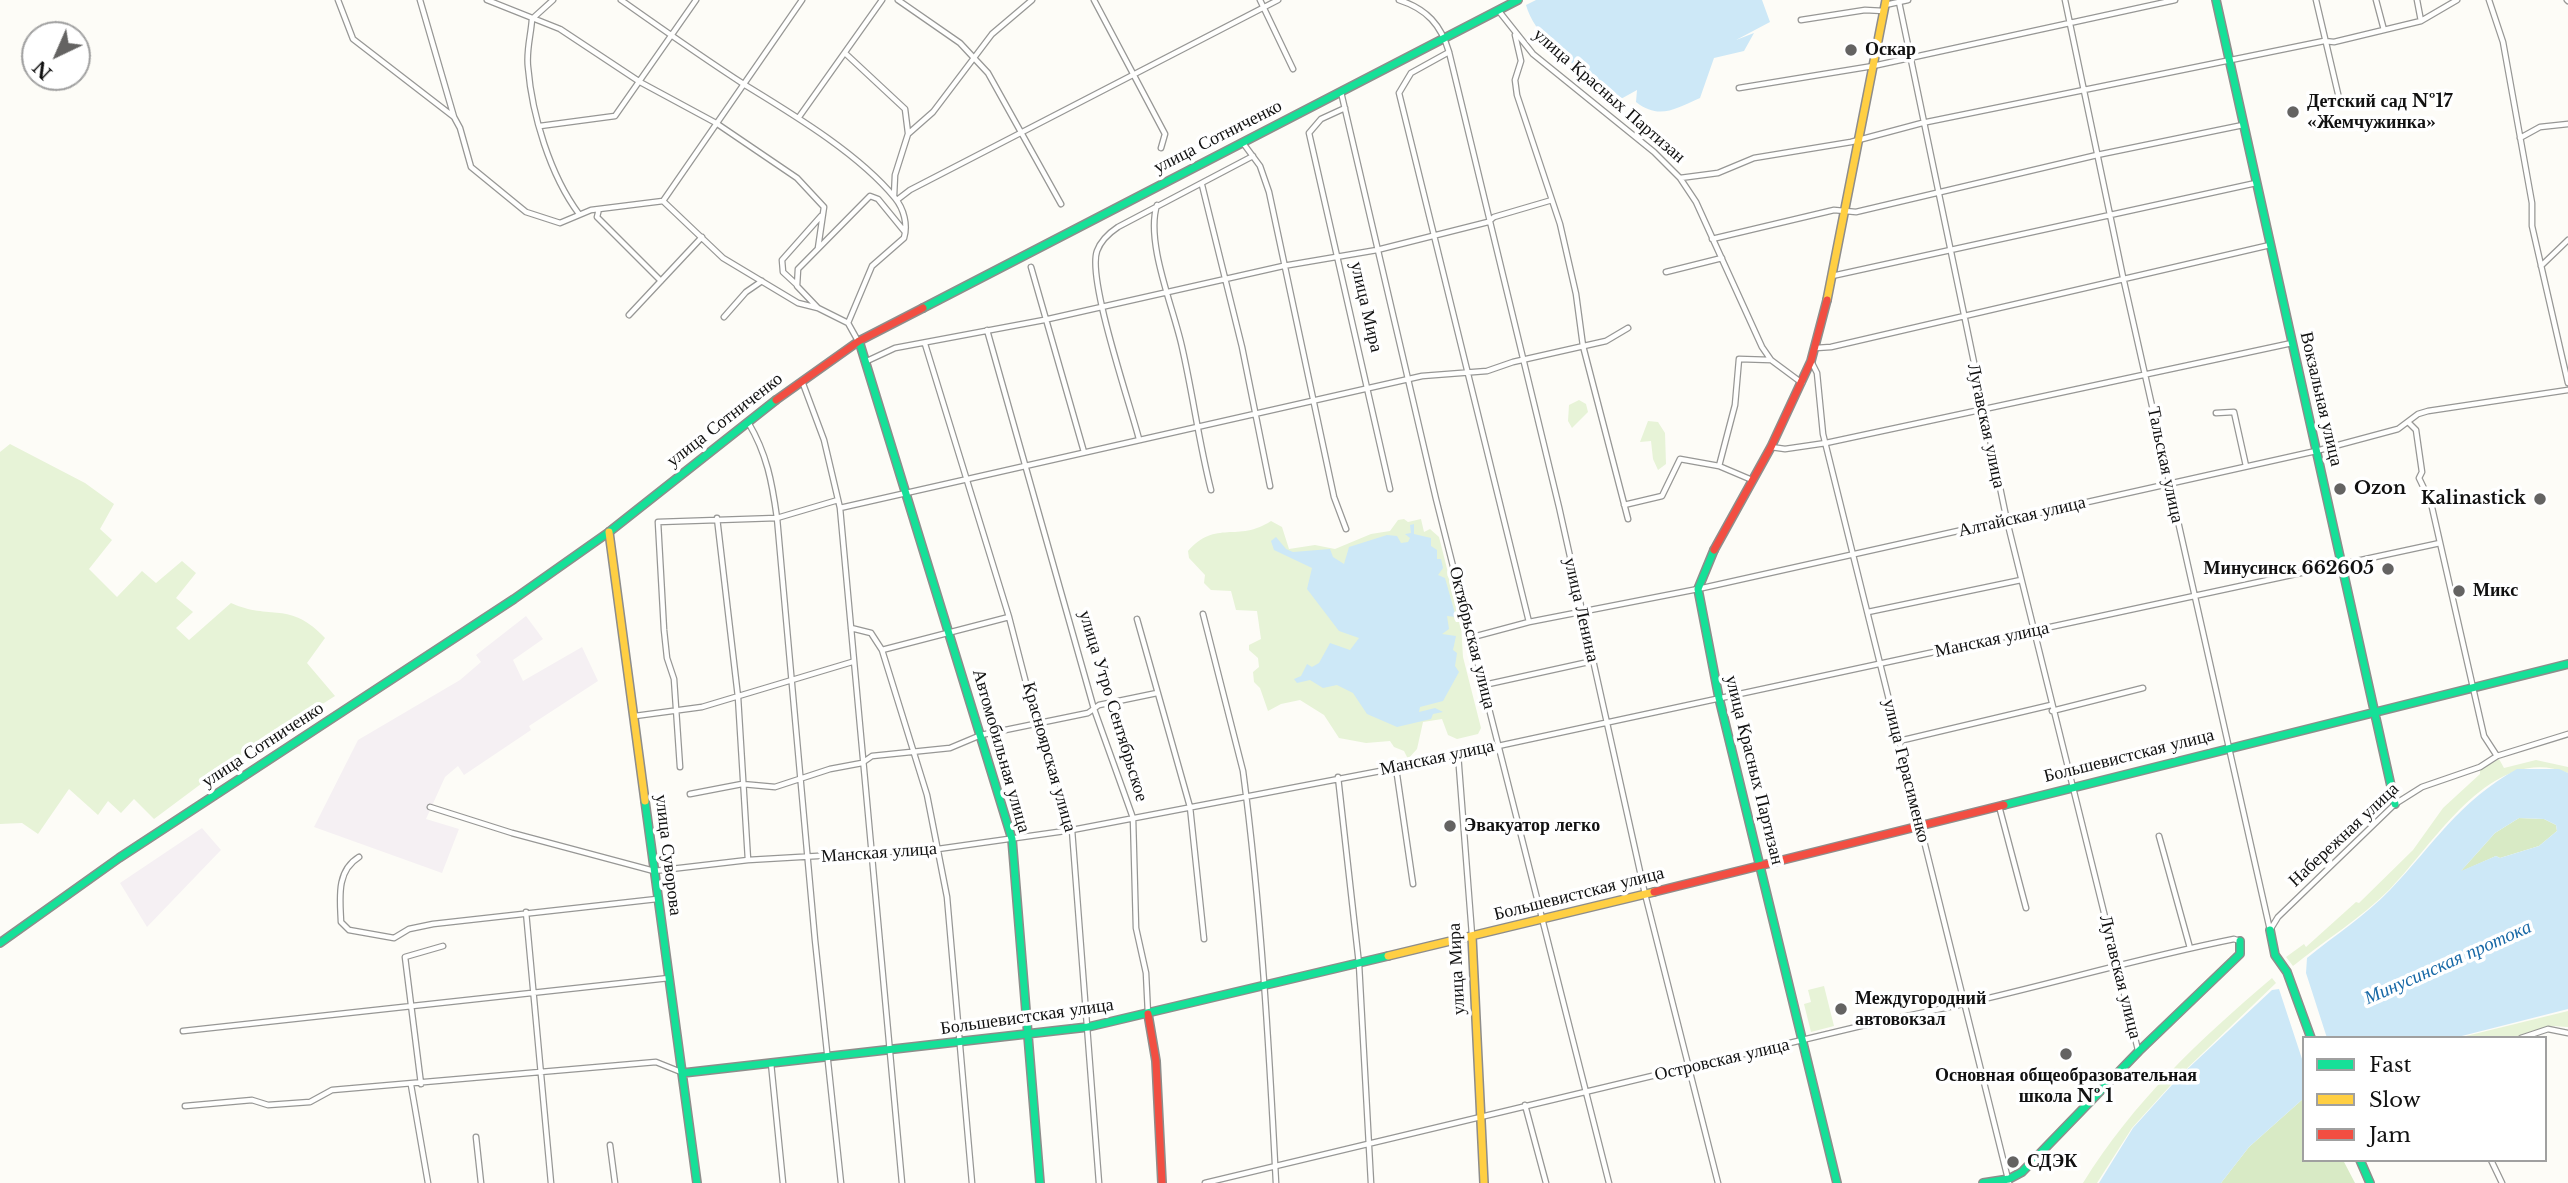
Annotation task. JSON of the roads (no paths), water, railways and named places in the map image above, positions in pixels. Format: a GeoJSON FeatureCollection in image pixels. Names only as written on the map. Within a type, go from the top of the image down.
{"type":"FeatureCollection","features":[{"type":"Feature","properties":{"kind":"main road","name":"улица Сотниченко"},"geometry":{"type":"LineString","coordinates":[[0,943],[119,858],[458,637],[608,532],[802,380],[859,341],[1517,0]]}},
{"type":"Feature","properties":{"kind":"main road","name":"Вокзальная улица"},"geometry":{"type":"LineString","coordinates":[[2216,0],[2395,804]]}},
{"type":"Feature","properties":{"kind":"main road"},"geometry":{"type":"LineString","coordinates":[[1698,589],[1706,565],[1771,447],[1816,348],[1885,5]]}},
{"type":"Feature","properties":{"kind":"main road","name":"Автомобильная улица"},"geometry":{"type":"LineString","coordinates":[[859,341],[1012,839],[1040,1183]]}},
{"type":"Feature","properties":{"kind":"main road","name":"улица Суворова"},"geometry":{"type":"LineString","coordinates":[[608,532],[697,1183]]}},
{"type":"Feature","properties":{"kind":"main road","name":"улица Красных Партизан"},"geometry":{"type":"LineString","coordinates":[[1698,589],[1719,698],[1805,1041],[1837,1183]]}},
{"type":"Feature","properties":{"kind":"main road","name":"Большевистская улица"},"geometry":{"type":"LineString","coordinates":[[683,1073],[1026,1035],[1088,1027],[1148,1014],[1645,894],[2568,664]]}},
{"type":"Feature","properties":{"kind":"main road"},"geometry":{"type":"LineString","coordinates":[[2270,930],[2275,955],[2287,972],[2310,1036]]}},
{"type":"Feature","properties":{"kind":"main road","name":"улица Мира"},"geometry":{"type":"LineString","coordinates":[[1472,936],[1484,1183]]}},
{"type":"Feature","properties":{"kind":"main road"},"geometry":{"type":"LineString","coordinates":[[1983,1183],[2009,1181],[2022,1172],[2139,1051],[2240,954],[2240,941]]}},
{"type":"Feature","properties":{"kind":"main road","name":"улица Утро Сентябрьское"},"geometry":{"type":"LineString","coordinates":[[1148,1014],[1156,1061],[1162,1183]]}},
{"type":"Feature","properties":{"kind":"main road"},"geometry":{"type":"LineString","coordinates":[[2361,1162],[2370,1183]]}},
{"type":"Feature","properties":{"kind":"street"},"geometry":{"type":"LineString","coordinates":[[338,0],[353,38],[454,117]]}},
{"type":"Feature","properties":{"kind":"street"},"geometry":{"type":"LineString","coordinates":[[420,0],[471,167],[526,212],[560,223],[599,209],[663,201],[802,0]]}},
{"type":"Feature","properties":{"kind":"street"},"geometry":{"type":"LineString","coordinates":[[487,0],[559,29],[640,82],[716,124],[797,178],[824,207],[818,248]]}},
{"type":"Feature","properties":{"kind":"street"},"geometry":{"type":"LineString","coordinates":[[553,0],[533,19],[528,69],[546,153],[562,192],[579,214]]}},
{"type":"Feature","properties":{"kind":"street"},"geometry":{"type":"LineString","coordinates":[[621,0],[744,84],[799,117],[896,198]]}},
{"type":"Feature","properties":{"kind":"street"},"geometry":{"type":"LineString","coordinates":[[540,126],[615,116],[696,0]]}},
{"type":"Feature","properties":{"kind":"street"},"geometry":{"type":"LineString","coordinates":[[799,117],[882,0]]}},
{"type":"Feature","properties":{"kind":"street"},"geometry":{"type":"LineString","coordinates":[[898,0],[960,43],[995,83],[1061,204]]}},
{"type":"Feature","properties":{"kind":"street"},"geometry":{"type":"LineString","coordinates":[[908,134],[933,112],[992,34],[1032,0]]}},
{"type":"Feature","properties":{"kind":"street"},"geometry":{"type":"LineString","coordinates":[[1094,0],[1165,134],[1161,148]]}},
{"type":"Feature","properties":{"kind":"street"},"geometry":{"type":"LineString","coordinates":[[1260,0],[1293,69]]}},
{"type":"Feature","properties":{"kind":"street"},"geometry":{"type":"LineString","coordinates":[[896,198],[1278,0]]}},
{"type":"Feature","properties":{"kind":"street"},"geometry":{"type":"LineString","coordinates":[[1399,0],[1425,12],[1444,37]]}},
{"type":"Feature","properties":{"kind":"street"},"geometry":{"type":"LineString","coordinates":[[1801,20],[1908,0]]}},
{"type":"Feature","properties":{"kind":"street","name":"Тальская улица"},"geometry":{"type":"LineString","coordinates":[[2065,0],[2123,277],[2270,930]]}},
{"type":"Feature","properties":{"kind":"street"},"geometry":{"type":"LineString","coordinates":[[1740,89],[1873,66],[2175,0]]}},
{"type":"Feature","properties":{"kind":"street"},"geometry":{"type":"LineString","coordinates":[[2316,0],[2339,98]]}},
{"type":"Feature","properties":{"kind":"street"},"geometry":{"type":"LineString","coordinates":[[2376,0],[2384,30]]}},
{"type":"Feature","properties":{"kind":"street"},"geometry":{"type":"LineString","coordinates":[[2417,0],[2421,21]]}},
{"type":"Feature","properties":{"kind":"street"},"geometry":{"type":"LineString","coordinates":[[1680,178],[1718,173],[1754,159],[1859,139],[1922,123],[2324,41],[2334,42],[2421,21],[2457,0]]}},
{"type":"Feature","properties":{"kind":"street"},"geometry":{"type":"LineString","coordinates":[[2489,0],[2503,42],[2540,266],[2568,383]]}},
{"type":"Feature","properties":{"kind":"street","name":"Лугавская улица"},"geometry":{"type":"LineString","coordinates":[[1899,2],[1948,250],[2007,521],[2051,708],[2139,1051]]}},
{"type":"Feature","properties":{"kind":"street","name":"улица Красных Партизан"},"geometry":{"type":"LineString","coordinates":[[1497,10],[1533,54],[1654,152],[1680,178],[1696,202],[1748,321],[1771,360],[1802,383]]}},
{"type":"Feature","properties":{"kind":"street"},"geometry":{"type":"LineString","coordinates":[[1515,34],[1521,61],[1515,80],[1517,95],[1552,200],[1576,294],[1583,346],[1628,519]]}},
{"type":"Feature","properties":{"kind":"street","name":"улица Ленина"},"geometry":{"type":"LineString","coordinates":[[1444,37],[1608,721],[1645,894],[1691,1067],[1718,1183]]}},
{"type":"Feature","properties":{"kind":"street"},"geometry":{"type":"LineString","coordinates":[[1449,52],[1411,73],[1399,93],[1529,622]]}},
{"type":"Feature","properties":{"kind":"street"},"geometry":{"type":"LineString","coordinates":[[846,54],[905,109],[908,117],[908,134],[895,175],[896,198],[906,223],[906,233],[904,238],[872,265],[848,323]]}},
{"type":"Feature","properties":{"kind":"street","name":"Октябрьская улица"},"geometry":{"type":"LineString","coordinates":[[1340,92],[1436,499],[1609,1183]]}},
{"type":"Feature","properties":{"kind":"street","name":"улица Мира"},"geometry":{"type":"LineString","coordinates":[[1345,108],[1321,120],[1308,133],[1339,256],[1390,489]]}},
{"type":"Feature","properties":{"kind":"street"},"geometry":{"type":"LineString","coordinates":[[2520,138],[2540,127],[2568,124]]}},
{"type":"Feature","properties":{"kind":"street"},"geometry":{"type":"LineString","coordinates":[[1712,239],[1834,210],[1856,212],[1936,191],[2242,125]]}},
{"type":"Feature","properties":{"kind":"street"},"geometry":{"type":"LineString","coordinates":[[1242,143],[1253,156],[1269,192],[1334,497],[1346,529]]}},
{"type":"Feature","properties":{"kind":"street"},"geometry":{"type":"LineString","coordinates":[[1139,439],[1102,305],[1095,267],[1102,241],[1118,227],[1157,205],[1202,185],[1253,156]]}},
{"type":"Feature","properties":{"kind":"street"},"geometry":{"type":"LineString","coordinates":[[1832,276],[2256,183]]}},
{"type":"Feature","properties":{"kind":"street"},"geometry":{"type":"LineString","coordinates":[[1202,185],[1242,346],[1270,486]]}},
{"type":"Feature","properties":{"kind":"street"},"geometry":{"type":"LineString","coordinates":[[797,286],[798,270],[870,196],[878,199],[906,233]]}},
{"type":"Feature","properties":{"kind":"street"},"geometry":{"type":"LineString","coordinates":[[867,361],[895,348],[1044,320],[1283,266],[1377,250],[1488,222],[1552,200]]}},
{"type":"Feature","properties":{"kind":"street"},"geometry":{"type":"LineString","coordinates":[[663,201],[723,258],[799,303],[818,308],[848,323],[859,341]]}},
{"type":"Feature","properties":{"kind":"street"},"geometry":{"type":"LineString","coordinates":[[1157,205],[1153,217],[1167,291],[1182,345],[1211,490]]}},
{"type":"Feature","properties":{"kind":"street"},"geometry":{"type":"LineString","coordinates":[[599,209],[597,217],[661,281]]}},
{"type":"Feature","properties":{"kind":"street"},"geometry":{"type":"LineString","coordinates":[[818,308],[783,272],[782,260],[823,214]]}},
{"type":"Feature","properties":{"kind":"street"},"geometry":{"type":"LineString","coordinates":[[629,315],[702,237]]}},
{"type":"Feature","properties":{"kind":"street"},"geometry":{"type":"LineString","coordinates":[[2540,266],[2568,240]]}},
{"type":"Feature","properties":{"kind":"street"},"geometry":{"type":"LineString","coordinates":[[1816,348],[1831,347],[1962,314],[2270,245]]}},
{"type":"Feature","properties":{"kind":"street"},"geometry":{"type":"LineString","coordinates":[[1666,272],[1722,258]]}},
{"type":"Feature","properties":{"kind":"street"},"geometry":{"type":"LineString","coordinates":[[1031,267],[1084,452]]}},
{"type":"Feature","properties":{"kind":"street"},"geometry":{"type":"LineString","coordinates":[[723,317],[746,292],[762,281]]}},
{"type":"Feature","properties":{"kind":"street"},"geometry":{"type":"LineString","coordinates":[[840,508],[1024,464],[1315,403],[1422,376],[1467,374],[1522,362],[1606,341],[1628,328]]}},
{"type":"Feature","properties":{"kind":"street","name":"улица Утро Сентябрьское"},"geometry":{"type":"LineString","coordinates":[[987,330],[1094,709],[1133,818],[1136,928],[1146,973],[1148,1014]]}},
{"type":"Feature","properties":{"kind":"street"},"geometry":{"type":"LineString","coordinates":[[1771,447],[1785,450],[1826,443],[2292,343]]}},
{"type":"Feature","properties":{"kind":"street","name":"Красноярская улица"},"geometry":{"type":"LineString","coordinates":[[925,344],[1009,617],[1049,772],[1072,830],[1099,1183]]}},
{"type":"Feature","properties":{"kind":"street"},"geometry":{"type":"LineString","coordinates":[[2561,355],[2568,350]]}},
{"type":"Feature","properties":{"kind":"street"},"geometry":{"type":"LineString","coordinates":[[1719,466],[1735,405],[1739,359],[1771,360]]}},
{"type":"Feature","properties":{"kind":"street","name":"улица Герасименко"},"geometry":{"type":"LineString","coordinates":[[1811,361],[1817,373],[1826,443],[1963,1006],[2009,1181]]}},
{"type":"Feature","properties":{"kind":"street"},"geometry":{"type":"LineString","coordinates":[[802,380],[824,440],[840,508],[852,662],[902,1183]]}},
{"type":"Feature","properties":{"kind":"street","name":"Алтайская улица"},"geometry":{"type":"LineString","coordinates":[[1472,637],[1529,622],[1698,589],[2316,451],[2398,429],[2418,414],[2458,405],[2568,390]]}},
{"type":"Feature","properties":{"kind":"street"},"geometry":{"type":"LineString","coordinates":[[2216,413],[2234,412],[2246,466]]}},
{"type":"Feature","properties":{"kind":"street"},"geometry":{"type":"LineString","coordinates":[[748,422],[768,461],[777,518],[841,1183]]}},
{"type":"Feature","properties":{"kind":"street"},"geometry":{"type":"LineString","coordinates":[[2409,422],[2416,430],[2422,472],[2419,478],[2431,503],[2471,687],[2484,736],[2497,756]]}},
{"type":"Feature","properties":{"kind":"street"},"geometry":{"type":"LineString","coordinates":[[1624,505],[1662,496],[1680,459],[1719,466],[1752,480]]}},
{"type":"Feature","properties":{"kind":"street"},"geometry":{"type":"LineString","coordinates":[[680,767],[676,709],[664,630],[658,522],[777,518],[838,500]]}},
{"type":"Feature","properties":{"kind":"street"},"geometry":{"type":"LineString","coordinates":[[717,518],[738,697],[748,860]]}},
{"type":"Feature","properties":{"kind":"street","name":"Манская улица"},"geometry":{"type":"LineString","coordinates":[[430,807],[524,837],[654,870],[748,860],[938,849],[1072,830],[1396,768],[2440,543]]}},
{"type":"Feature","properties":{"kind":"street"},"geometry":{"type":"LineString","coordinates":[[1868,612],[2021,580]]}},
{"type":"Feature","properties":{"kind":"street"},"geometry":{"type":"LineString","coordinates":[[1203,614],[1243,771],[1258,894],[1276,1183]]}},
{"type":"Feature","properties":{"kind":"street"},"geometry":{"type":"LineString","coordinates":[[882,650],[1009,617]]}},
{"type":"Feature","properties":{"kind":"street"},"geometry":{"type":"LineString","coordinates":[[1137,619],[1190,807],[1204,939]]}},
{"type":"Feature","properties":{"kind":"street"},"geometry":{"type":"LineString","coordinates":[[851,628],[871,633],[882,650],[915,752],[938,849],[947,897],[972,1183]]}},
{"type":"Feature","properties":{"kind":"street"},"geometry":{"type":"LineString","coordinates":[[635,716],[738,697],[852,662]]}},
{"type":"Feature","properties":{"kind":"street"},"geometry":{"type":"LineString","coordinates":[[1484,685],[1593,662]]}},
{"type":"Feature","properties":{"kind":"street"},"geometry":{"type":"LineString","coordinates":[[1899,741],[2143,688]]}},
{"type":"Feature","properties":{"kind":"street"},"geometry":{"type":"LineString","coordinates":[[690,794],[743,784],[775,787],[862,763],[872,756],[950,748],[981,735],[1088,713],[1099,705],[1157,692]]}},
{"type":"Feature","properties":{"kind":"street","name":"Набережная улица"},"geometry":{"type":"LineString","coordinates":[[2270,930],[2278,917],[2395,804],[2422,787],[2480,767],[2497,756],[2568,734]]}},
{"type":"Feature","properties":{"kind":"street","name":"улица Мира"},"geometry":{"type":"LineString","coordinates":[[1458,754],[1472,936]]}},
{"type":"Feature","properties":{"kind":"street"},"geometry":{"type":"LineString","coordinates":[[1396,768],[1413,884]]}},
{"type":"Feature","properties":{"kind":"street"},"geometry":{"type":"LineString","coordinates":[[1338,777],[1359,964],[1371,1183]]}},
{"type":"Feature","properties":{"kind":"street"},"geometry":{"type":"LineString","coordinates":[[1999,805],[2026,908]]}},
{"type":"Feature","properties":{"kind":"street"},"geometry":{"type":"LineString","coordinates":[[2159,836],[2190,948]]}},
{"type":"Feature","properties":{"kind":"street"},"geometry":{"type":"LineString","coordinates":[[359,857],[349,863],[342,874],[341,922],[349,930],[394,939],[409,929],[526,912],[657,899]]}},
{"type":"Feature","properties":{"kind":"street"},"geometry":{"type":"LineString","coordinates":[[526,912],[527,947],[543,1071],[551,1183]]}},
{"type":"Feature","properties":{"kind":"street"},"geometry":{"type":"LineString","coordinates":[[2267,914],[2278,917]]}},
{"type":"Feature","properties":{"kind":"street","name":"Островская улица"},"geometry":{"type":"LineString","coordinates":[[1206,1183],[1889,1019],[1963,1006],[2190,948],[2240,941]]}},
{"type":"Feature","properties":{"kind":"street"},"geometry":{"type":"LineString","coordinates":[[421,1084],[405,957],[443,946]]}},
{"type":"Feature","properties":{"kind":"street"},"geometry":{"type":"LineString","coordinates":[[183,1031],[669,978]]}},
{"type":"Feature","properties":{"kind":"street"},"geometry":{"type":"LineString","coordinates":[[2527,1036],[2548,1029],[2567,1034]]}},
{"type":"Feature","properties":{"kind":"street"},"geometry":{"type":"LineString","coordinates":[[186,1107],[252,1100],[268,1105],[310,1102],[332,1090],[656,1062],[683,1073]]}},
{"type":"Feature","properties":{"kind":"street"},"geometry":{"type":"LineString","coordinates":[[771,1063],[783,1183]]}},
{"type":"Feature","properties":{"kind":"street"},"geometry":{"type":"LineString","coordinates":[[411,1085],[428,1183]]}},
{"type":"Feature","properties":{"kind":"street"},"geometry":{"type":"LineString","coordinates":[[1525,1105],[1546,1183]]}},
{"type":"Feature","properties":{"kind":"street"},"geometry":{"type":"LineString","coordinates":[[476,1137],[481,1183]]}},
{"type":"Feature","properties":{"kind":"street"},"geometry":{"type":"LineString","coordinates":[[610,1145],[615,1183]]}},
{"type":"Feature","properties":{"kind":"street"},"geometry":{"type":"LineString","coordinates":[[2492,1162],[2502,1183]]}},
{"type":"Feature","properties":{"kind":"water"},"geometry":{"type":"Polygon","coordinates":[[[1536,0],[1762,0],[1770,22],[1736,40],[1754,33],[1744,51],[1714,58],[1700,98],[1675,109],[1660,112],[1652,111],[1636,102],[1637,90],[1619,100],[1563,56],[1544,37],[1530,16],[1526,5],[1536,0]]]}},
{"type":"Feature","properties":{"kind":"water"},"geometry":{"type":"Polygon","coordinates":[[[1414,524],[1414,534],[1431,538],[1431,546],[1437,550],[1437,559],[1441,559],[1443,568],[1438,575],[1445,578],[1456,617],[1447,616],[1449,629],[1442,634],[1456,636],[1453,650],[1457,653],[1455,666],[1459,672],[1443,701],[1420,707],[1419,712],[1435,708],[1443,712],[1433,714],[1431,719],[1397,727],[1367,714],[1353,693],[1337,685],[1323,688],[1310,680],[1297,683],[1294,679],[1301,676],[1307,664],[1312,667],[1319,663],[1330,643],[1350,650],[1359,638],[1339,631],[1307,589],[1312,568],[1274,550],[1271,541],[1276,537],[1286,549],[1293,552],[1330,549],[1333,557],[1344,564],[1349,547],[1387,535],[1397,536],[1401,543],[1408,542],[1410,538],[1405,534],[1411,533],[1410,525],[1414,524]]]}},
{"type":"Feature","properties":{"kind":"water","name":"Минусинская протока"},"geometry":{"type":"Polygon","coordinates":[[[2517,769],[2559,769],[2568,773],[2568,1009],[2462,1036],[2326,1036],[2306,973],[2307,958],[2381,899],[2448,824],[2479,795],[2517,769]],[[2519,818],[2495,833],[2461,871],[2496,856],[2500,858],[2539,846],[2557,831],[2556,825],[2544,819],[2519,818]]]}},
{"type":"Feature","properties":{"kind":"water"},"geometry":{"type":"Polygon","coordinates":[[[2279,989],[2302,1059],[2302,1100],[2249,1147],[2221,1183],[2099,1183],[2133,1128],[2181,1075],[2272,990],[2279,989]]]}},
{"type":"Feature","properties":{"kind":"place","name":"Оскар"},"geometry":{"type":"Point","coordinates":[1851,50]}},
{"type":"Feature","properties":{"kind":"place","name":"Детский сад №17 «Жемчужинка»"},"geometry":{"type":"Point","coordinates":[2293,112]}},
{"type":"Feature","properties":{"kind":"place","name":"Ozon"},"geometry":{"type":"Point","coordinates":[2340,489]}},
{"type":"Feature","properties":{"kind":"place","name":"Kalinastick"},"geometry":{"type":"Point","coordinates":[2540,499]}},
{"type":"Feature","properties":{"kind":"place","name":"Минусинск 662605"},"geometry":{"type":"Point","coordinates":[2388,569]}},
{"type":"Feature","properties":{"kind":"place","name":"Микс"},"geometry":{"type":"Point","coordinates":[2459,591]}},
{"type":"Feature","properties":{"kind":"place","name":"Эвакуатор легко"},"geometry":{"type":"Point","coordinates":[1450,826]}},
{"type":"Feature","properties":{"kind":"place","name":"Междугородний автовокзал"},"geometry":{"type":"Point","coordinates":[1841,1009]}},
{"type":"Feature","properties":{"kind":"place","name":"Основная общеобразовательная школа № 1"},"geometry":{"type":"Point","coordinates":[2066,1054]}},
{"type":"Feature","properties":{"kind":"place","name":"СДЭК"},"geometry":{"type":"Point","coordinates":[2013,1162]}}]}
